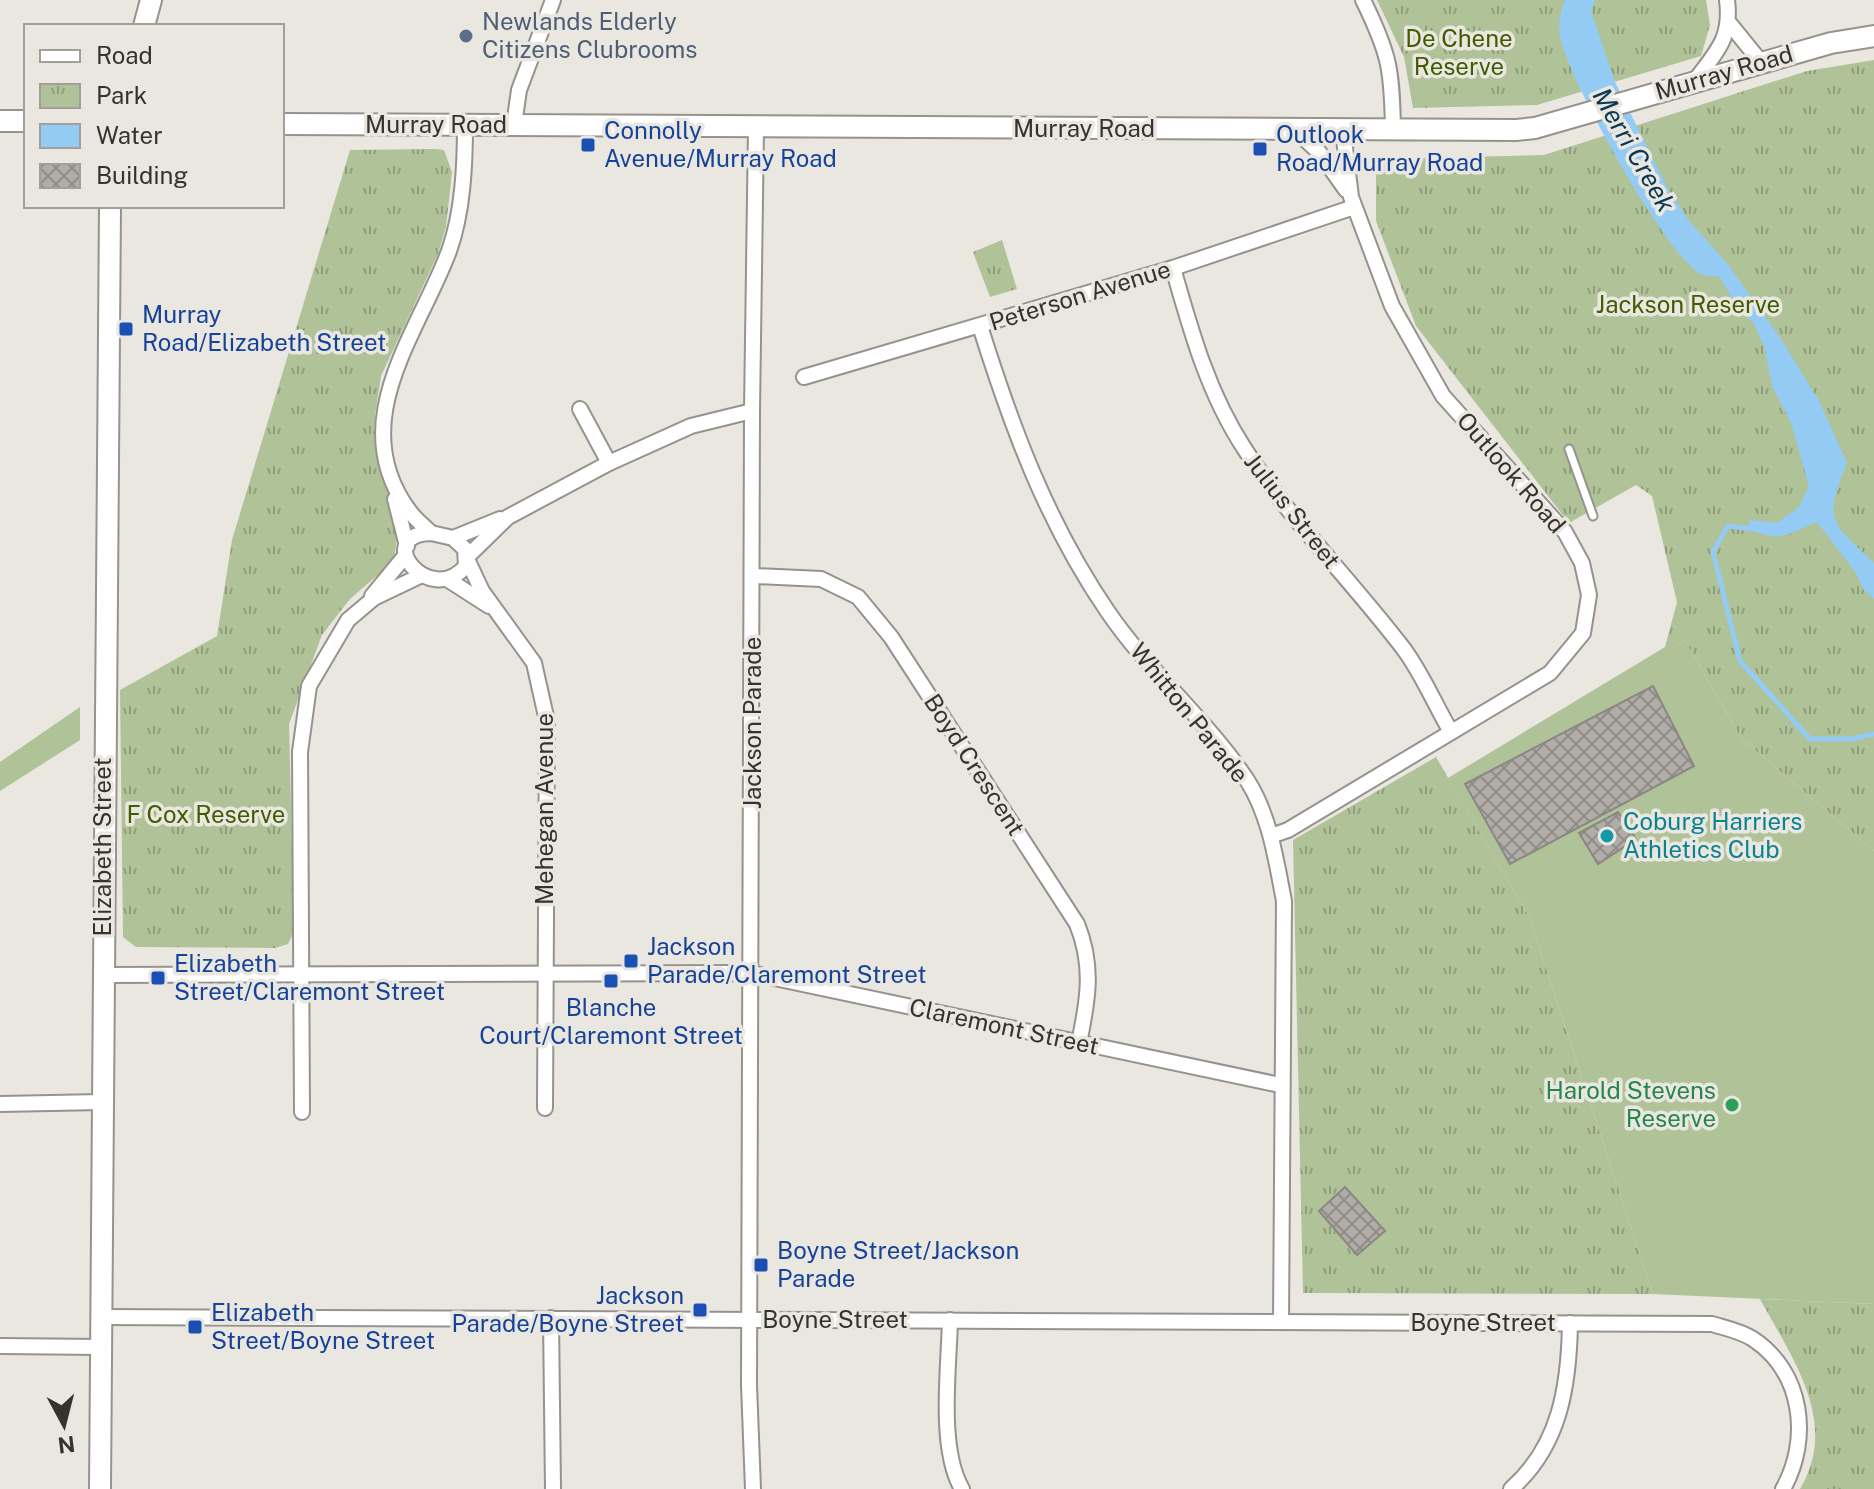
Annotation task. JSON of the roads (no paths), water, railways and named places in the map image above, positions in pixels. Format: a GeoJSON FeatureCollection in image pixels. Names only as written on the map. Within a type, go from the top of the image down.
{"type":"FeatureCollection","features":[{"type":"Feature","properties":{"kind":"main road"},"geometry":{"type":"LineString","coordinates":[[145,24],[151,0]]}},
{"type":"Feature","properties":{"kind":"main road","name":"Murray Road"},"geometry":{"type":"LineString","coordinates":[[284,124],[1296,131],[1535,128],[1760,61],[1874,36]]}},
{"type":"Feature","properties":{"kind":"main road"},"geometry":{"type":"LineString","coordinates":[[0,121],[24,121]]}},
{"type":"Feature","properties":{"kind":"main road","name":"Elizabeth Street"},"geometry":{"type":"LineString","coordinates":[[100,1489],[110,208]]}},
{"type":"Feature","properties":{"kind":"street"},"geometry":{"type":"LineString","coordinates":[[514,125],[519,90],[553,0]]}},
{"type":"Feature","properties":{"kind":"street"},"geometry":{"type":"LineString","coordinates":[[1363,0],[1386,47],[1390,64],[1393,131]]}},
{"type":"Feature","properties":{"kind":"street"},"geometry":{"type":"LineString","coordinates":[[1694,82],[1722,45],[1730,24],[1727,0]]}},
{"type":"Feature","properties":{"kind":"street"},"geometry":{"type":"LineString","coordinates":[[1730,24],[1760,61]]}},
{"type":"Feature","properties":{"kind":"street"},"geometry":{"type":"LineString","coordinates":[[465,124],[459,203],[450,248],[410,330],[388,392],[383,438],[409,567],[422,575],[447,579],[458,575],[467,558],[508,517]]}},
{"type":"Feature","properties":{"kind":"street","name":"Jackson Parade"},"geometry":{"type":"LineString","coordinates":[[753,1489],[749,1430],[754,576],[752,411],[756,127]]}},
{"type":"Feature","properties":{"kind":"street","name":"Outlook Road"},"geometry":{"type":"LineString","coordinates":[[1296,131],[1319,152],[1353,202]]}},
{"type":"Feature","properties":{"kind":"street","name":"Outlook Road"},"geometry":{"type":"LineString","coordinates":[[1271,836],[1288,830],[1550,673],[1583,633],[1589,595],[1582,563],[1565,532],[1443,396],[1392,306],[1353,202],[1343,131]]}},
{"type":"Feature","properties":{"kind":"street","name":"Peterson Avenue"},"geometry":{"type":"LineString","coordinates":[[804,377],[1173,268],[1353,202]]}},
{"type":"Feature","properties":{"kind":"street","name":"Julius Street"},"geometry":{"type":"LineString","coordinates":[[1173,268],[1199,357],[1220,406],[1244,448],[1302,529],[1406,651],[1451,732]]}},
{"type":"Feature","properties":{"kind":"street","name":"Whitton Parade"},"geometry":{"type":"LineString","coordinates":[[980,326],[1014,433],[1041,497],[1072,555],[1150,668],[1248,781],[1271,836],[1284,901],[1280,1085],[1281,1322]]}},
{"type":"Feature","properties":{"kind":"street"},"geometry":{"type":"LineString","coordinates":[[580,409],[609,463]]}},
{"type":"Feature","properties":{"kind":"street"},"geometry":{"type":"LineString","coordinates":[[453,538],[508,517],[609,463],[691,426],[752,411]]}},
{"type":"Feature","properties":{"kind":"street"},"geometry":{"type":"LineString","coordinates":[[394,482],[408,510],[431,533]]}},
{"type":"Feature","properties":{"kind":"street"},"geometry":{"type":"LineString","coordinates":[[302,1112],[300,752],[309,686],[326,652],[348,620],[364,605],[416,535],[431,533],[453,538],[465,549],[467,558]]}},
{"type":"Feature","properties":{"kind":"street","name":"Mehegan Avenue"},"geometry":{"type":"LineString","coordinates":[[467,558],[496,611],[523,643],[534,663],[547,721],[545,1108]]}},
{"type":"Feature","properties":{"kind":"street"},"geometry":{"type":"LineString","coordinates":[[364,605],[422,575]]}},
{"type":"Feature","properties":{"kind":"street","name":"Boyd Crescent"},"geometry":{"type":"LineString","coordinates":[[754,576],[821,579],[858,597],[891,637],[1077,924],[1088,949],[1091,975],[1079,1043]]}},
{"type":"Feature","properties":{"kind":"street","name":"Mehegan Avenue"},"geometry":{"type":"LineString","coordinates":[[447,579],[496,611]]}},
{"type":"Feature","properties":{"kind":"street","name":"Claremont Street"},"geometry":{"type":"LineString","coordinates":[[103,975],[751,973],[1280,1085]]}},
{"type":"Feature","properties":{"kind":"street"},"geometry":{"type":"LineString","coordinates":[[0,1104],[102,1102]]}},
{"type":"Feature","properties":{"kind":"street","name":"Boyne Street"},"geometry":{"type":"LineString","coordinates":[[101,1317],[1712,1324],[1753,1339],[1788,1377],[1799,1412],[1799,1447],[1783,1489]]}},
{"type":"Feature","properties":{"kind":"street"},"geometry":{"type":"LineString","coordinates":[[551,1318],[553,1489]]}},
{"type":"Feature","properties":{"kind":"street"},"geometry":{"type":"LineString","coordinates":[[950,1320],[949,1446],[962,1489]]}},
{"type":"Feature","properties":{"kind":"street"},"geometry":{"type":"LineString","coordinates":[[1511,1489],[1540,1459],[1559,1418],[1569,1363],[1570,1323]]}},
{"type":"Feature","properties":{"kind":"street"},"geometry":{"type":"LineString","coordinates":[[0,1346],[101,1347]]}},
{"type":"Feature","properties":{"kind":"lane"},"geometry":{"type":"LineString","coordinates":[[1569,449],[1593,516]]}},
{"type":"Feature","properties":{"kind":"water","name":"Merri Creek"},"geometry":{"type":"Polygon","coordinates":[[[1565,0],[1595,0],[1591,11],[1615,82],[1668,189],[1689,221],[1727,263],[1781,339],[1819,401],[1847,463],[1835,497],[1835,519],[1848,538],[1874,563],[1874,599],[1863,589],[1856,573],[1817,522],[1776,536],[1748,529],[1750,520],[1777,523],[1799,507],[1809,486],[1791,423],[1772,386],[1764,346],[1753,322],[1739,311],[1720,277],[1701,274],[1665,235],[1598,125],[1560,36],[1560,18],[1565,0]]]}},
{"type":"Feature","properties":{"kind":"waterway"},"geometry":{"type":"LineString","coordinates":[[1752,529],[1728,526],[1713,552],[1740,661],[1810,739],[1851,739],[1874,734]]}},
{"type":"Feature","properties":{"kind":"place","name":"Newlands Elderly Citizens Clubrooms"},"geometry":{"type":"Point","coordinates":[466,36]}},
{"type":"Feature","properties":{"kind":"place","name":"Connolly Avenue/Murray Road"},"geometry":{"type":"Point","coordinates":[588,145]}},
{"type":"Feature","properties":{"kind":"place","name":"Outlook Road/Murray Road"},"geometry":{"type":"Point","coordinates":[1260,149]}},
{"type":"Feature","properties":{"kind":"place","name":"Murray Road/Elizabeth Street"},"geometry":{"type":"Point","coordinates":[126,329]}},
{"type":"Feature","properties":{"kind":"place","name":"Coburg Harriers Athletics Club"},"geometry":{"type":"Point","coordinates":[1607,836]}},
{"type":"Feature","properties":{"kind":"place","name":"Jackson Parade/Claremont Street"},"geometry":{"type":"Point","coordinates":[631,961]}},
{"type":"Feature","properties":{"kind":"place","name":"Elizabeth Street/Claremont Street"},"geometry":{"type":"Point","coordinates":[158,978]}},
{"type":"Feature","properties":{"kind":"place","name":"Blanche Court/Claremont Street"},"geometry":{"type":"Point","coordinates":[611,981]}},
{"type":"Feature","properties":{"kind":"place","name":"Harold Stevens Reserve"},"geometry":{"type":"Point","coordinates":[1732,1105]}},
{"type":"Feature","properties":{"kind":"place","name":"Boyne Street/Jackson Parade"},"geometry":{"type":"Point","coordinates":[761,1265]}},
{"type":"Feature","properties":{"kind":"place","name":"Jackson Parade/Boyne Street"},"geometry":{"type":"Point","coordinates":[700,1310]}},
{"type":"Feature","properties":{"kind":"place","name":"Elizabeth Street/Boyne Street"},"geometry":{"type":"Point","coordinates":[195,1327]}},
{"type":"Feature","properties":{"kind":"park label","name":"De Chene Reserve"},"geometry":{"type":"Point","coordinates":[1459,53]}},
{"type":"Feature","properties":{"kind":"park label","name":"Jackson Reserve"},"geometry":{"type":"Point","coordinates":[1688,305]}},
{"type":"Feature","properties":{"kind":"park label","name":"F Cox Reserve"},"geometry":{"type":"Point","coordinates":[206,815]}}]}
